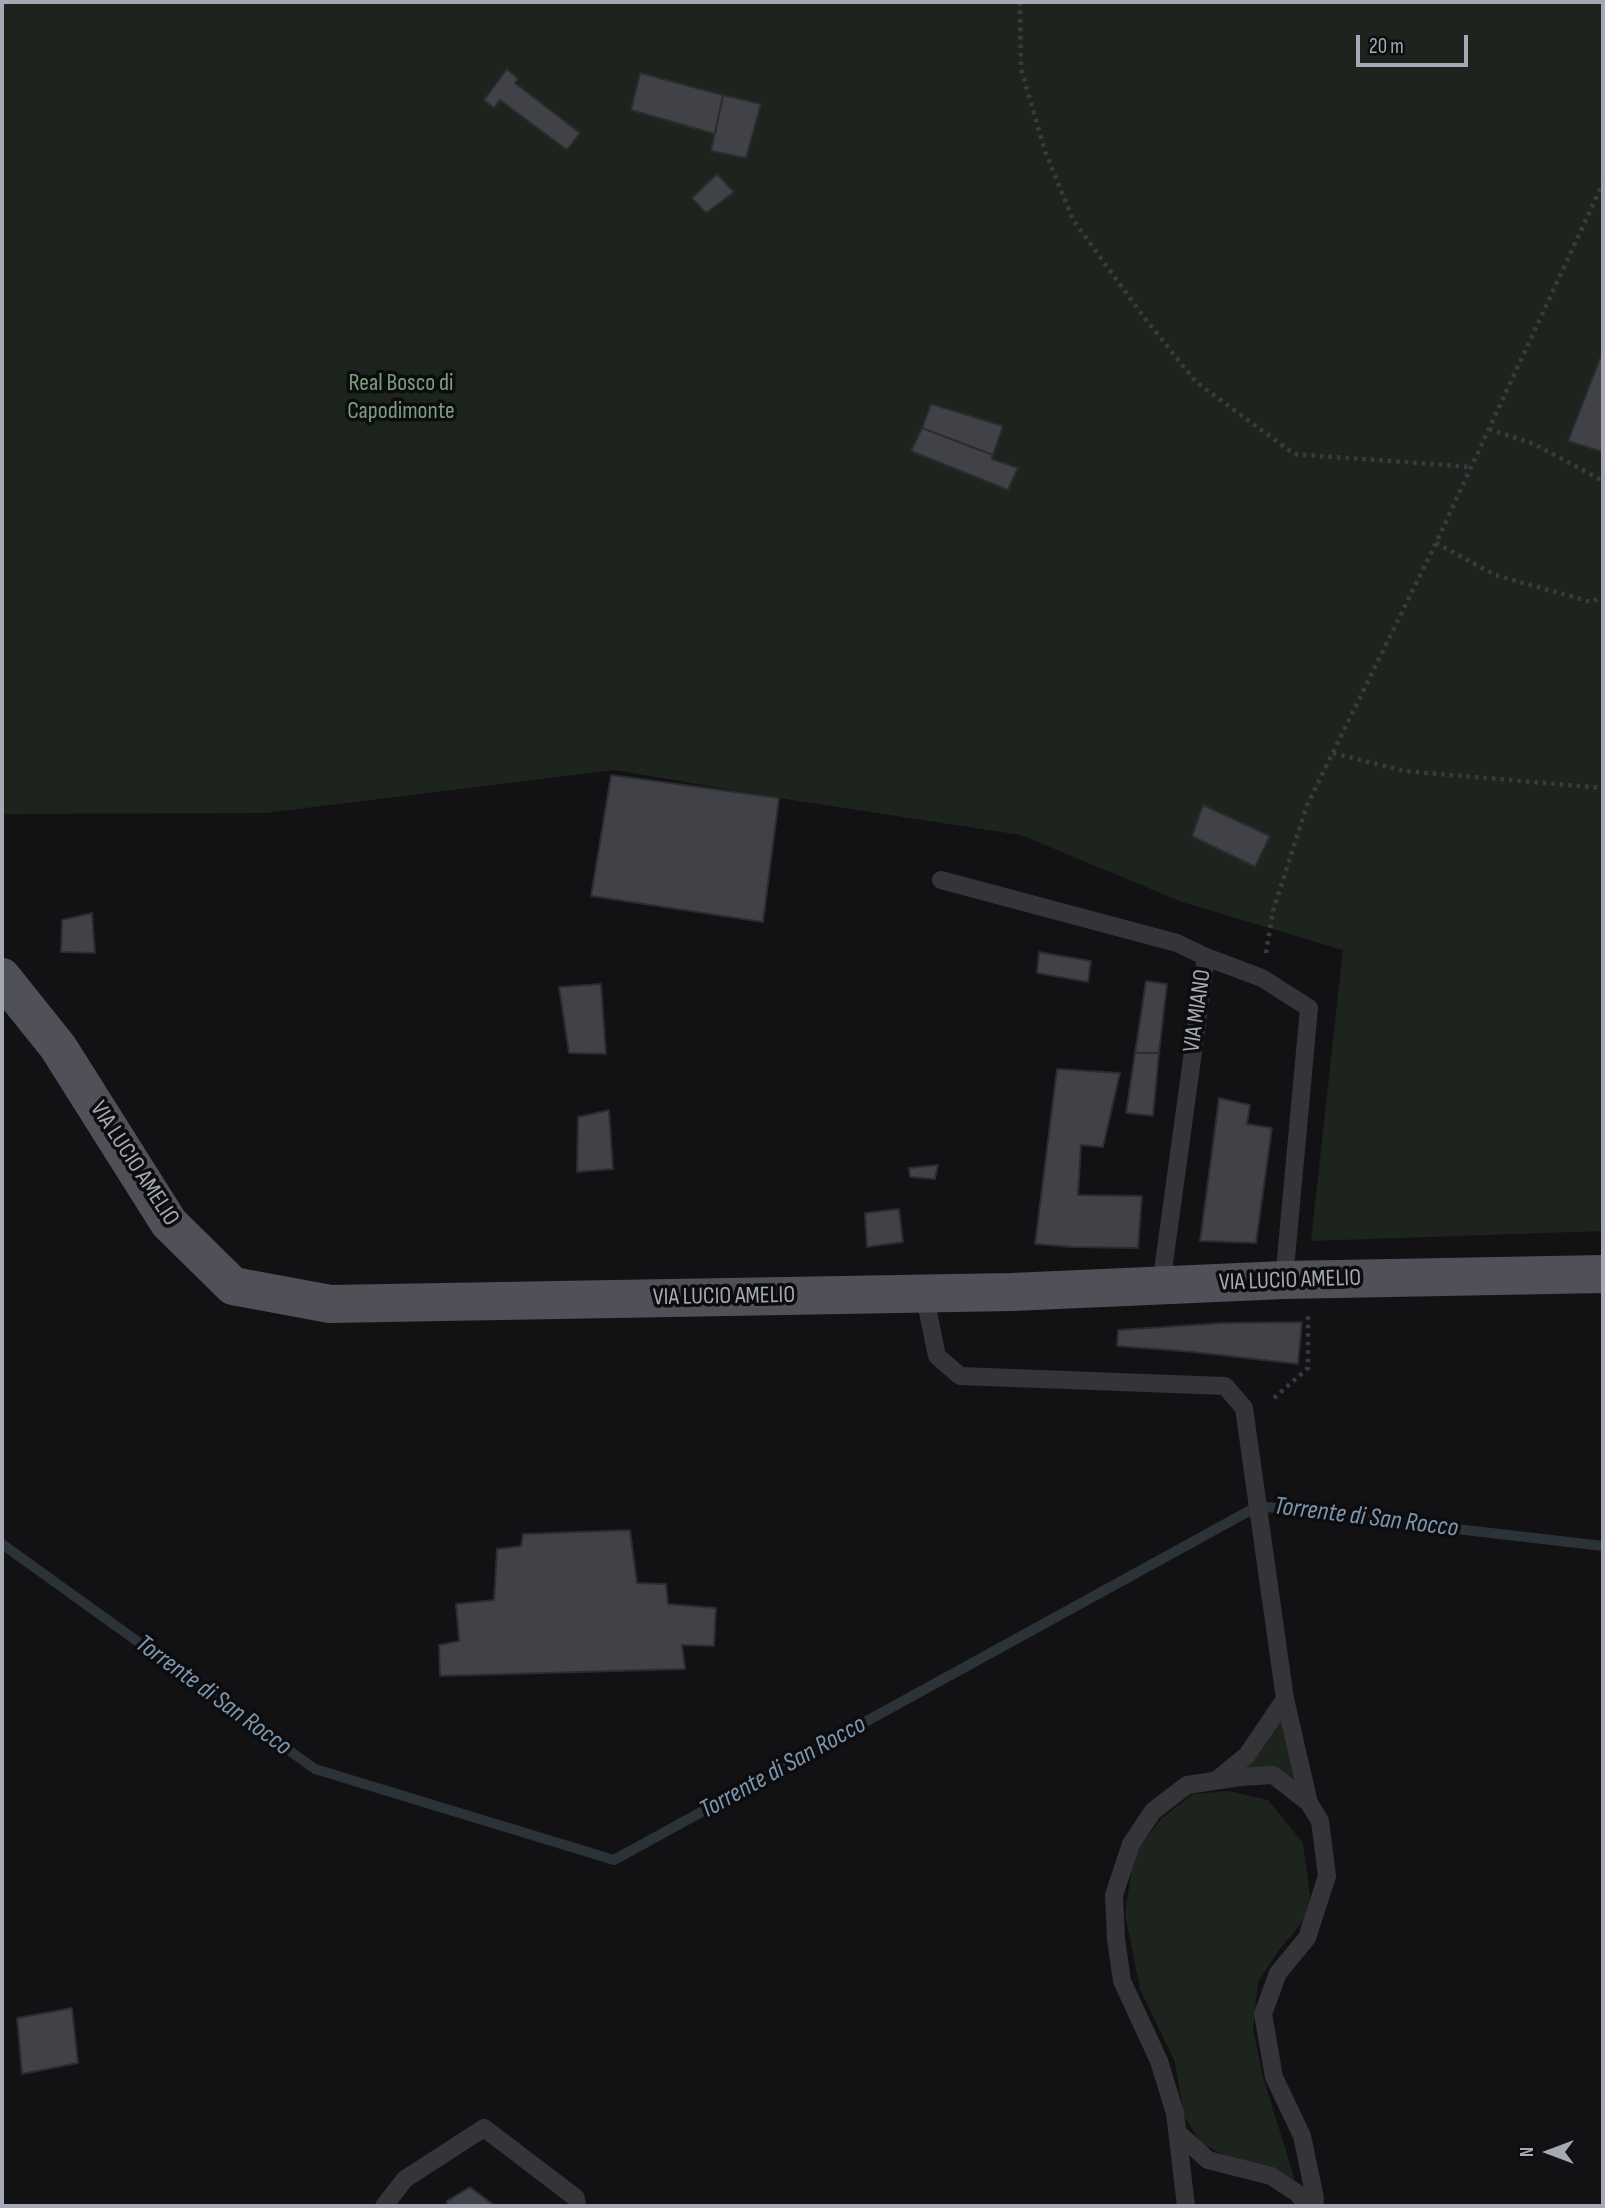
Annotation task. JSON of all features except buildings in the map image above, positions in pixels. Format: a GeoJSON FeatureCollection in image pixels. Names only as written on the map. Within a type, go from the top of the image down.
{"type":"FeatureCollection","features":[{"type":"Feature","properties":{"kind":"main road","name":"VIA LUCIO AMELIO"},"geometry":{"type":"LineString","coordinates":[[2,977],[58,1047],[170,1223],[233,1286],[330,1304],[1012,1292],[1161,1285],[1296,1294],[1603,1274]]}},
{"type":"Feature","properties":{"kind":"lane"},"geometry":{"type":"LineString","coordinates":[[941,880],[1177,943],[1206,957]]}},
{"type":"Feature","properties":{"kind":"lane","name":"VIA MIANO"},"geometry":{"type":"LineString","coordinates":[[1161,1285],[1206,957],[1262,978],[1309,1008],[1296,1294]]}},
{"type":"Feature","properties":{"kind":"lane"},"geometry":{"type":"LineString","coordinates":[[924,1293],[937,1356],[960,1376],[1225,1386],[1244,1408],[1285,1699],[1309,1803],[1320,1821],[1327,1876],[1307,1938],[1278,1973],[1263,2014],[1274,2077],[1302,2136],[1315,2198],[1314,2206]]}},
{"type":"Feature","properties":{"kind":"lane"},"geometry":{"type":"LineString","coordinates":[[1216,1780],[1247,1755],[1285,1699]]}},
{"type":"Feature","properties":{"kind":"lane"},"geometry":{"type":"LineString","coordinates":[[1186,2206],[1175,2113],[1159,2061],[1122,1981],[1114,1895],[1131,1844],[1153,1811],[1187,1785],[1273,1775],[1309,1803]]}},
{"type":"Feature","properties":{"kind":"lane"},"geometry":{"type":"LineString","coordinates":[[384,2206],[405,2179],[484,2128],[576,2198],[577,2206]]}},
{"type":"Feature","properties":{"kind":"lane"},"geometry":{"type":"LineString","coordinates":[[1178,2133],[1208,2160],[1271,2176],[1297,2193],[1308,2206]]}},
{"type":"Feature","properties":{"kind":"path"},"geometry":{"type":"LineString","coordinates":[[1020,2],[1021,69],[1045,151],[1073,220],[1143,316],[1196,382],[1294,454],[1472,467]]}},
{"type":"Feature","properties":{"kind":"path"},"geometry":{"type":"LineString","coordinates":[[1262,978],[1273,911],[1307,804],[1437,543],[1603,183]]}},
{"type":"Feature","properties":{"kind":"path"},"geometry":{"type":"LineString","coordinates":[[1489,429],[1534,444],[1603,481]]}},
{"type":"Feature","properties":{"kind":"path"},"geometry":{"type":"LineString","coordinates":[[1437,543],[1495,575],[1591,602],[1603,597]]}},
{"type":"Feature","properties":{"kind":"path"},"geometry":{"type":"LineString","coordinates":[[1333,753],[1404,771],[1603,788]]}},
{"type":"Feature","properties":{"kind":"path"},"geometry":{"type":"LineString","coordinates":[[1274,1398],[1308,1368],[1296,1294]]}},
{"type":"Feature","properties":{"kind":"green space","name":"Real Bosco di Capodimonte"},"geometry":{"type":"Polygon","coordinates":[[[2,2],[1603,2],[1603,1231],[1311,1241],[1343,950],[1182,902],[1021,835],[614,770],[265,813],[2,814],[2,2]]]}},
{"type":"Feature","properties":{"kind":"green space"},"geometry":{"type":"Polygon","coordinates":[[[1282,1712],[1299,1787],[1233,1773],[1282,1712]]]}},
{"type":"Feature","properties":{"kind":"green space"},"geometry":{"type":"Polygon","coordinates":[[[1228,1791],[1268,1800],[1303,1843],[1310,1896],[1305,1919],[1279,1950],[1258,1982],[1253,2029],[1263,2077],[1295,2180],[1266,2167],[1236,2161],[1201,2143],[1184,2116],[1175,2062],[1140,1989],[1125,1914],[1134,1854],[1161,1819],[1193,1794],[1228,1791]]]}},
{"type":"Feature","properties":{"kind":"waterway","name":"Torrente di San Rocco"},"geometry":{"type":"LineString","coordinates":[[2,1544],[315,1769],[614,1860],[1258,1506],[1603,1546]]}}]}
